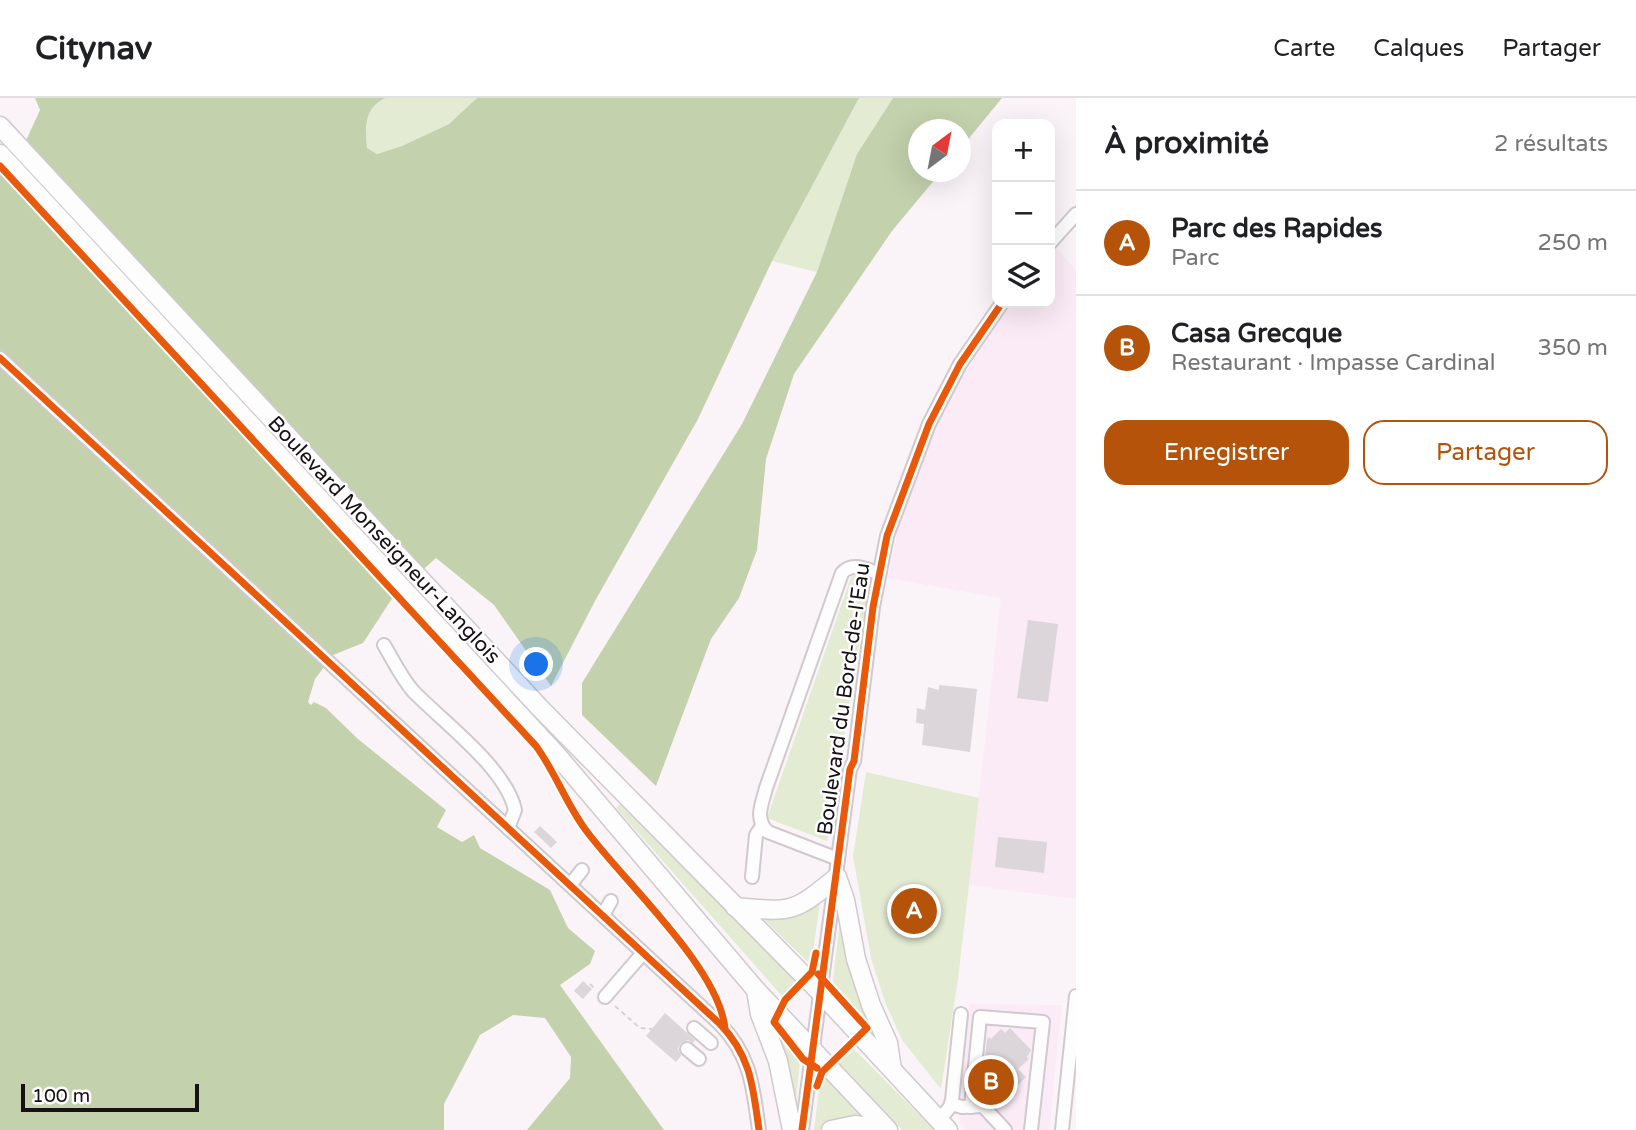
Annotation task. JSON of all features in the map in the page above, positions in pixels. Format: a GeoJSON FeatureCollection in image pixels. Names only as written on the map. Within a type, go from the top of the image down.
{"type":"FeatureCollection","features":[{"type":"Feature","properties":{"kind":"highway","name":"Boulevard Monseigneur-Langlois"},"geometry":{"type":"LineString","coordinates":[[0,126],[539,707],[820,992],[944,1125]]}},
{"type":"Feature","properties":{"kind":"highway","name":"Boulevard Monseigneur-Langlois"},"geometry":{"type":"LineString","coordinates":[[5,159],[589,790],[756,990],[887,1129]]}},
{"type":"Feature","properties":{"kind":"highway"},"geometry":{"type":"LineString","coordinates":[[736,907],[770,911],[789,909],[806,902],[837,868]]}},
{"type":"Feature","properties":{"kind":"highway"},"geometry":{"type":"LineString","coordinates":[[837,868],[860,975],[888,1042],[892,1069]]}},
{"type":"Feature","properties":{"kind":"highway"},"geometry":{"type":"LineString","coordinates":[[756,990],[760,1014],[778,1061],[792,1130]]}},
{"type":"Feature","properties":{"kind":"highway"},"geometry":{"type":"LineString","coordinates":[[831,1130],[847,1126],[887,1129]]}},
{"type":"Feature","properties":{"kind":"street"},"geometry":{"type":"LineString","coordinates":[[1055,237],[1076,214]]}},
{"type":"Feature","properties":{"kind":"street","name":"Boulevard du Bord-de-l'Eau"},"geometry":{"type":"LineString","coordinates":[[802,1130],[878,573],[887,536],[929,425],[960,364],[999,308]]}},
{"type":"Feature","properties":{"kind":"street"},"geometry":{"type":"LineString","coordinates":[[0,358],[716,1019],[736,1041],[748,1069],[759,1130]]}},
{"type":"Feature","properties":{"kind":"street","name":"Boulevard du Bord-de-l'Eau"},"geometry":{"type":"LineString","coordinates":[[837,868],[776,836],[762,825],[760,815],[766,788],[842,573],[854,567],[878,573]]}},
{"type":"Feature","properties":{"kind":"street"},"geometry":{"type":"LineString","coordinates":[[384,645],[413,690],[484,760],[508,790],[516,810],[508,828]]}},
{"type":"Feature","properties":{"kind":"street"},"geometry":{"type":"LineString","coordinates":[[351,701],[363,692]]}},
{"type":"Feature","properties":{"kind":"street"},"geometry":{"type":"LineString","coordinates":[[752,877],[756,835],[762,825]]}},
{"type":"Feature","properties":{"kind":"street"},"geometry":{"type":"LineString","coordinates":[[570,885],[582,870]]}},
{"type":"Feature","properties":{"kind":"street"},"geometry":{"type":"LineString","coordinates":[[603,915],[611,901]]}},
{"type":"Feature","properties":{"kind":"street"},"geometry":{"type":"LineString","coordinates":[[605,997],[643,953]]}},
{"type":"Feature","properties":{"kind":"street"},"geometry":{"type":"LineString","coordinates":[[1062,1130],[1076,996]]}},
{"type":"Feature","properties":{"kind":"street"},"geometry":{"type":"LineString","coordinates":[[944,1125],[951,1104],[961,1014]]}},
{"type":"Feature","properties":{"kind":"street"},"geometry":{"type":"LineString","coordinates":[[971,1107],[981,1017],[1043,1022],[1031,1130]]}},
{"type":"Feature","properties":{"kind":"street"},"geometry":{"type":"LineString","coordinates":[[694,1028],[711,1043]]}},
{"type":"Feature","properties":{"kind":"street"},"geometry":{"type":"LineString","coordinates":[[687,1049],[698,1059]]}},
{"type":"Feature","properties":{"kind":"street"},"geometry":{"type":"LineString","coordinates":[[951,1104],[984,1106],[1006,1130]]}},
{"type":"Feature","properties":{"kind":"path"},"geometry":{"type":"LineString","coordinates":[[590,984],[640,1028],[652,1029]]}},
{"type":"Feature","properties":{"kind":"shaded area"},"geometry":{"type":"Polygon","coordinates":[[[35,98],[386,98],[373,107],[366,126],[367,148],[377,154],[402,146],[449,124],[477,98],[859,98],[772,261],[698,419],[595,601],[551,686],[494,605],[436,558],[393,597],[363,643],[333,655],[315,679],[308,702],[326,708],[358,739],[446,810],[437,827],[462,842],[474,835],[480,848],[550,890],[568,928],[595,951],[590,964],[560,985],[664,1130],[527,1130],[570,1078],[571,1057],[545,1018],[513,1015],[480,1035],[444,1104],[444,1130],[0,1130],[0,169],[19,156],[40,110],[35,98]]]}},
{"type":"Feature","properties":{"kind":"shaded area"},"geometry":{"type":"Polygon","coordinates":[[[386,98],[477,98],[449,124],[402,146],[377,154],[367,148],[366,126],[373,107],[386,98]]]}},
{"type":"Feature","properties":{"kind":"shaded area"},"geometry":{"type":"Polygon","coordinates":[[[859,98],[893,98],[857,154],[817,272],[772,261],[859,98]]]}},
{"type":"Feature","properties":{"kind":"shaded area"},"geometry":{"type":"Polygon","coordinates":[[[893,98],[1002,98],[971,136],[971,119],[908,119],[908,182],[933,182],[892,231],[794,374],[766,459],[757,550],[739,598],[711,639],[656,786],[582,715],[582,683],[742,424],[817,272],[857,154],[893,98]]]}},
{"type":"Feature","properties":{"kind":"shaded area"},"geometry":{"type":"Polygon","coordinates":[[[1055,247],[1076,270],[1076,899],[969,885],[1001,598],[888,578],[907,482],[929,424],[999,308],[1055,308],[1055,247]]]}},
{"type":"Feature","properties":{"kind":"shaded area"},"geometry":{"type":"Polygon","coordinates":[[[858,574],[865,577],[869,583],[827,841],[767,818],[851,577],[858,574]]]}},
{"type":"Feature","properties":{"kind":"shaded area"},"geometry":{"type":"Polygon","coordinates":[[[866,772],[979,798],[958,979],[941,1089],[902,1040],[885,1002],[871,958],[853,856],[866,772]]]}},
{"type":"Feature","properties":{"kind":"shaded area"},"geometry":{"type":"Polygon","coordinates":[[[620,804],[797,982],[782,996],[616,808],[620,804]]]}},
{"type":"Feature","properties":{"kind":"shaded area"},"geometry":{"type":"Polygon","coordinates":[[[821,896],[811,965],[759,915],[821,896]]]}},
{"type":"Feature","properties":{"kind":"shaded area"},"geometry":{"type":"Polygon","coordinates":[[[841,911],[882,1042],[832,988],[841,911]]]}},
{"type":"Feature","properties":{"kind":"shaded area"},"geometry":{"type":"Polygon","coordinates":[[[969,1004],[1062,1005],[1049,1130],[965,1130],[960,1121],[958,1101],[969,1004]]]}},
{"type":"Feature","properties":{"kind":"shaded area"},"geometry":{"type":"Polygon","coordinates":[[[774,1028],[800,1060],[795,1112],[774,1028]]]}},
{"type":"Feature","properties":{"kind":"shaded area"},"geometry":{"type":"Polygon","coordinates":[[[854,1049],[934,1130],[902,1130],[838,1064],[854,1049]]]}},
{"type":"Feature","properties":{"kind":"shaded area"},"geometry":{"type":"Polygon","coordinates":[[[824,1075],[868,1120],[832,1123],[814,1130],[820,1082],[824,1075]]]}},
{"type":"Feature","properties":{"kind":"building"},"geometry":{"type":"Polygon","coordinates":[[[1028,620],[1058,624],[1048,702],[1017,698],[1028,620]]]}},
{"type":"Feature","properties":{"kind":"building"},"geometry":{"type":"Polygon","coordinates":[[[939,685],[977,689],[970,752],[922,745],[924,724],[916,723],[917,708],[925,710],[928,687],[939,690],[939,685]]]}},
{"type":"Feature","properties":{"kind":"building"},"geometry":{"type":"Polygon","coordinates":[[[540,826],[557,842],[551,848],[534,832],[540,826]]]}},
{"type":"Feature","properties":{"kind":"building"},"geometry":{"type":"Polygon","coordinates":[[[998,837],[1047,842],[1044,873],[995,867],[998,837]]]}},
{"type":"Feature","properties":{"kind":"building"},"geometry":{"type":"Polygon","coordinates":[[[583,981],[592,989],[583,999],[574,991],[583,981]]]}},
{"type":"Feature","properties":{"kind":"building"},"geometry":{"type":"Polygon","coordinates":[[[665,1013],[695,1040],[693,1043],[688,1040],[681,1043],[678,1048],[681,1056],[676,1062],[646,1036],[665,1013]]]}},
{"type":"Feature","properties":{"kind":"building"},"geometry":{"type":"Polygon","coordinates":[[[1010,1028],[1031,1050],[1027,1057],[1029,1059],[1018,1069],[1026,1077],[1005,1098],[983,1075],[987,1039],[991,1039],[1001,1029],[1005,1033],[1010,1028]]]}},
{"type":"Feature","properties":{"kind":"cycle path"},"geometry":{"type":"LineString","coordinates":[[0,166],[536,746],[585,829],[688,952],[719,1005],[725,1029]]}},
{"type":"Feature","properties":{"kind":"cycle path"},"geometry":{"type":"LineString","coordinates":[[802,1130],[873,607],[887,536],[929,424],[960,364],[999,308]]}},
{"type":"Feature","properties":{"kind":"cycle path"},"geometry":{"type":"LineString","coordinates":[[0,358],[720,1024],[738,1048],[749,1073],[759,1130]]}},
{"type":"Feature","properties":{"kind":"cycle path"},"geometry":{"type":"LineString","coordinates":[[816,953],[812,972],[785,1000],[774,1022],[803,1059],[817,1068]]}},
{"type":"Feature","properties":{"kind":"cycle path"},"geometry":{"type":"LineString","coordinates":[[817,1086],[822,1072],[867,1028],[818,974]]}},
{"type":"Feature","properties":{"kind":"place","name":"Parc des Rapides"},"geometry":{"type":"Point","coordinates":[914,911]}},
{"type":"Feature","properties":{"kind":"place","name":"Casa Grecque"},"geometry":{"type":"Point","coordinates":[991,1082]}}]}
